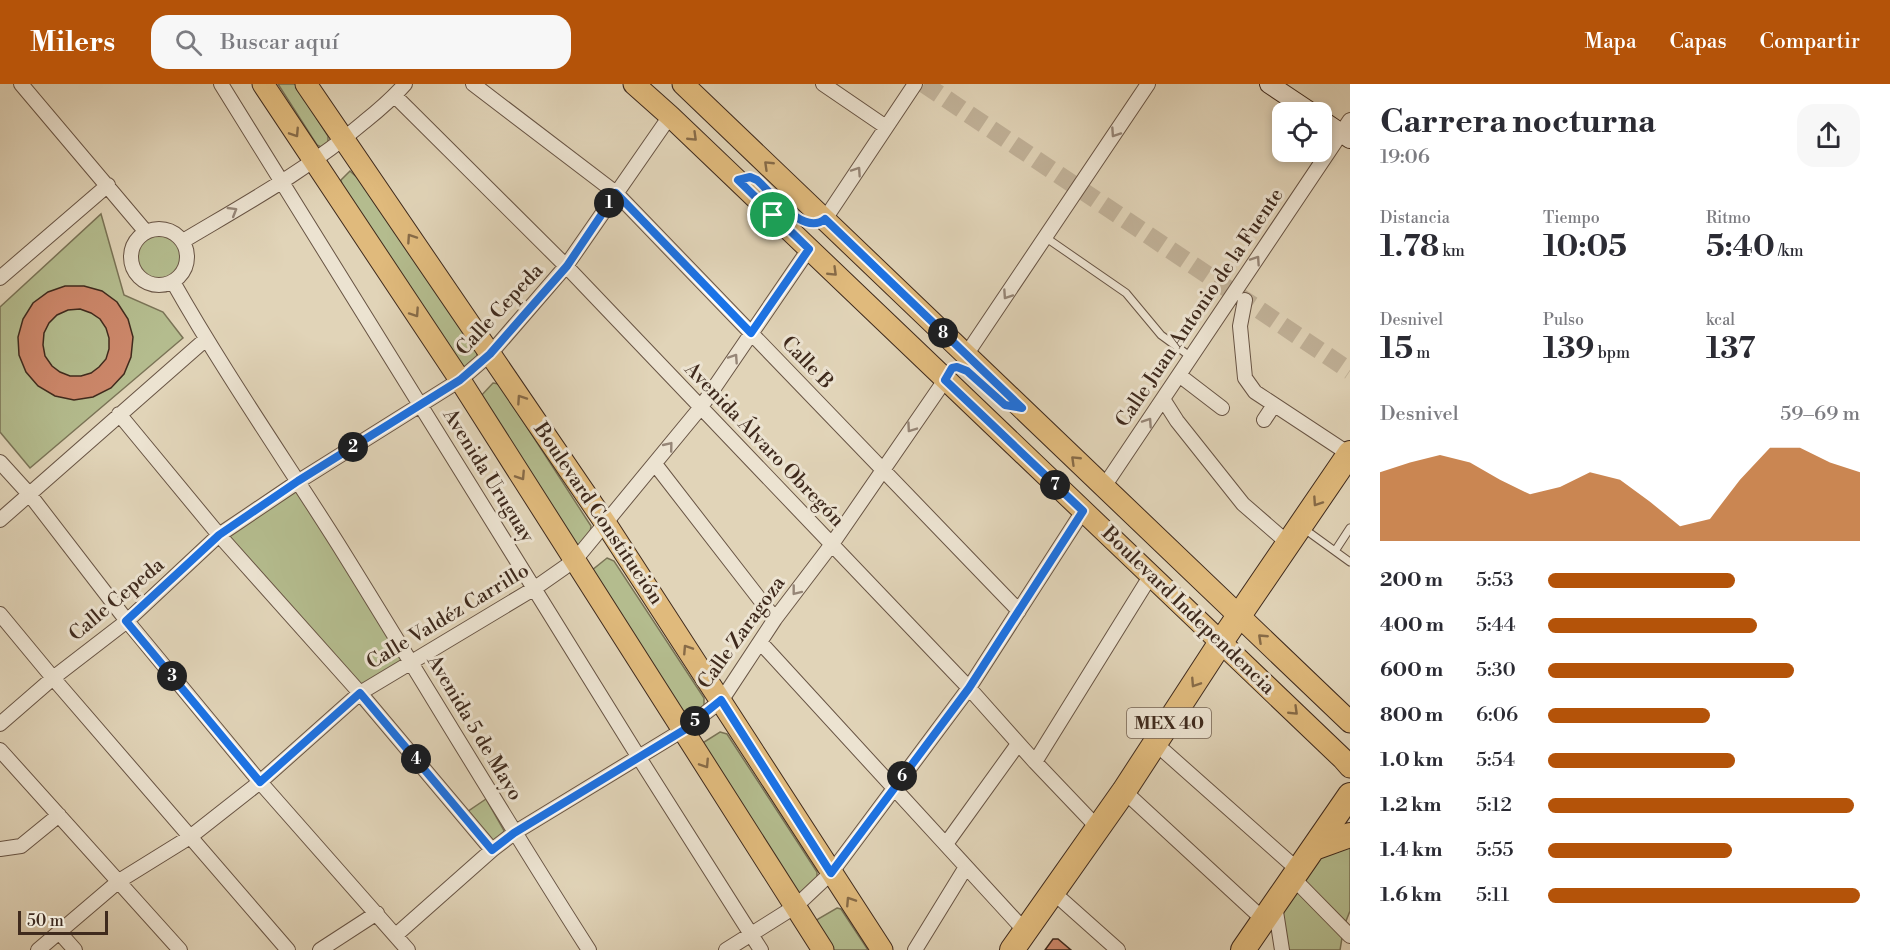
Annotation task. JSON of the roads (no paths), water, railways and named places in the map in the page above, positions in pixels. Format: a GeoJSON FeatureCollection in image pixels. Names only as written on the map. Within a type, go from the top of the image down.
{"type":"FeatureCollection","features":[{"type":"Feature","properties":{"kind":"highway","name":"MEX 40"},"geometry":{"type":"LineString","coordinates":[[1019,941],[1124,791],[1221,642],[1240,618],[1350,454]]}},
{"type":"Feature","properties":{"kind":"highway"},"geometry":{"type":"LineString","coordinates":[[1243,950],[1350,795]]}},
{"type":"Feature","properties":{"kind":"highway"},"geometry":{"type":"LineString","coordinates":[[1314,848],[1350,835]]}},
{"type":"Feature","properties":{"kind":"main road"},"geometry":{"type":"LineString","coordinates":[[263,84],[460,380],[823,950]]}},
{"type":"Feature","properties":{"kind":"main road","name":"Boulevard Constitución"},"geometry":{"type":"LineString","coordinates":[[306,84],[606,524],[882,950]]}},
{"type":"Feature","properties":{"kind":"main road","name":"Boulevard Independencia"},"geometry":{"type":"LineString","coordinates":[[634,84],[738,180],[1350,767]]}},
{"type":"Feature","properties":{"kind":"main road","name":"Boulevard Independencia"},"geometry":{"type":"LineString","coordinates":[[687,85],[1103,488],[1350,722]]}},
{"type":"Feature","properties":{"kind":"main road"},"geometry":{"type":"LineString","coordinates":[[738,180],[750,177],[757,180],[801,221],[812,224],[821,223],[825,219]]}},
{"type":"Feature","properties":{"kind":"main road"},"geometry":{"type":"LineString","coordinates":[[945,380],[952,368],[963,369],[1005,405],[1022,408]]}},
{"type":"Feature","properties":{"kind":"street"},"geometry":{"type":"LineString","coordinates":[[21,84],[146,232]]}},
{"type":"Feature","properties":{"kind":"street","name":"Avenida Uruguay"},"geometry":{"type":"LineString","coordinates":[[221,84],[761,950]]}},
{"type":"Feature","properties":{"kind":"street"},"geometry":{"type":"LineString","coordinates":[[183,241],[314,162],[344,140],[395,96],[405,84]]}},
{"type":"Feature","properties":{"kind":"street","name":"Calle B"},"geometry":{"type":"LineString","coordinates":[[473,84],[616,193],[1020,611]]}},
{"type":"Feature","properties":{"kind":"street"},"geometry":{"type":"LineString","coordinates":[[823,84],[886,127]]}},
{"type":"Feature","properties":{"kind":"street"},"geometry":{"type":"LineString","coordinates":[[825,219],[915,84]]}},
{"type":"Feature","properties":{"kind":"street"},"geometry":{"type":"LineString","coordinates":[[966,355],[1148,84]]}},
{"type":"Feature","properties":{"kind":"street"},"geometry":{"type":"LineString","coordinates":[[1269,84],[1296,102]]}},
{"type":"Feature","properties":{"kind":"street","name":"Avenida Álvaro Obregón"},"geometry":{"type":"LineString","coordinates":[[395,96],[567,266],[969,688],[1018,744],[1098,828]]}},
{"type":"Feature","properties":{"kind":"street","name":"Calle Cepeda"},"geometry":{"type":"LineString","coordinates":[[0,724],[52,678],[126,621],[219,535],[298,481],[460,380],[490,354],[567,266],[670,116]]}},
{"type":"Feature","properties":{"kind":"street"},"geometry":{"type":"LineString","coordinates":[[1332,124],[1347,130]]}},
{"type":"Feature","properties":{"kind":"street","name":"Calle Juan Antonio de la Fuente"},"geometry":{"type":"LineString","coordinates":[[1103,488],[1347,130]]}},
{"type":"Feature","properties":{"kind":"street"},"geometry":{"type":"LineString","coordinates":[[0,278],[108,185]]}},
{"type":"Feature","properties":{"kind":"street"},"geometry":{"type":"LineString","coordinates":[[156,229],[166,230],[176,234],[183,241],[188,259],[186,268],[173,282],[165,286],[147,283],[134,271],[131,253],[139,237],[146,232],[156,229]]}},
{"type":"Feature","properties":{"kind":"street","name":"Calle Valdéz Carrillo"},"geometry":{"type":"LineString","coordinates":[[38,950],[119,881],[190,837],[260,782],[360,693],[535,588],[575,560],[701,407],[809,249]]}},
{"type":"Feature","properties":{"kind":"street","name":"Avenida 5 de Mayo"},"geometry":{"type":"LineString","coordinates":[[173,282],[206,339],[411,661],[514,833],[589,950]]}},
{"type":"Feature","properties":{"kind":"street"},"geometry":{"type":"LineString","coordinates":[[1245,300],[1240,326],[1245,378],[1255,392],[1350,454]]}},
{"type":"Feature","properties":{"kind":"street"},"geometry":{"type":"LineString","coordinates":[[0,520],[206,339]]}},
{"type":"Feature","properties":{"kind":"street"},"geometry":{"type":"LineString","coordinates":[[1179,375],[1222,408]]}},
{"type":"Feature","properties":{"kind":"street","name":"Calle Zaragoza"},"geometry":{"type":"LineString","coordinates":[[396,935],[514,833],[684,730],[721,700],[775,619],[832,544],[945,380]]}},
{"type":"Feature","properties":{"kind":"street"},"geometry":{"type":"LineString","coordinates":[[1163,399],[1177,422],[1243,504],[1295,535]]}},
{"type":"Feature","properties":{"kind":"street"},"geometry":{"type":"LineString","coordinates":[[1264,420],[1274,405]]}},
{"type":"Feature","properties":{"kind":"street"},"geometry":{"type":"LineString","coordinates":[[119,414],[219,535],[360,693],[492,850]]}},
{"type":"Feature","properties":{"kind":"street"},"geometry":{"type":"LineString","coordinates":[[0,462],[30,495],[126,621],[260,782],[408,950]]}},
{"type":"Feature","properties":{"kind":"street"},"geometry":{"type":"LineString","coordinates":[[655,464],[775,619]]}},
{"type":"Feature","properties":{"kind":"street"},"geometry":{"type":"LineString","coordinates":[[726,950],[796,906],[831,873],[969,688],[1083,511]]}},
{"type":"Feature","properties":{"kind":"street"},"geometry":{"type":"LineString","coordinates":[[1035,762],[1151,575]]}},
{"type":"Feature","properties":{"kind":"street"},"geometry":{"type":"LineString","coordinates":[[0,614],[52,678],[288,950]]}},
{"type":"Feature","properties":{"kind":"street"},"geometry":{"type":"LineString","coordinates":[[760,642],[966,867],[1019,941]]}},
{"type":"Feature","properties":{"kind":"street"},"geometry":{"type":"LineString","coordinates":[[1155,743],[1296,874],[1350,936]]}},
{"type":"Feature","properties":{"kind":"street"},"geometry":{"type":"LineString","coordinates":[[946,844],[1018,744]]}},
{"type":"Feature","properties":{"kind":"street"},"geometry":{"type":"LineString","coordinates":[[0,750],[180,950]]}},
{"type":"Feature","properties":{"kind":"street"},"geometry":{"type":"LineString","coordinates":[[1124,791],[1270,913],[1282,950]]}},
{"type":"Feature","properties":{"kind":"street"},"geometry":{"type":"LineString","coordinates":[[0,849],[21,846],[59,815]]}},
{"type":"Feature","properties":{"kind":"street"},"geometry":{"type":"LineString","coordinates":[[915,950],[966,867]]}},
{"type":"Feature","properties":{"kind":"street"},"geometry":{"type":"LineString","coordinates":[[1054,893],[1118,950]]}},
{"type":"Feature","properties":{"kind":"street"},"geometry":{"type":"LineString","coordinates":[[320,950],[377,913]]}},
{"type":"Feature","properties":{"kind":"street"},"geometry":{"type":"LineString","coordinates":[[59,932],[75,950]]}},
{"type":"Feature","properties":{"kind":"lane"},"geometry":{"type":"LineString","coordinates":[[1046,237],[1126,293],[1161,335],[1191,357]]}},
{"type":"Feature","properties":{"kind":"lane"},"geometry":{"type":"LineString","coordinates":[[1335,551],[1350,528]]}},
{"type":"Feature","properties":{"kind":"lane"},"geometry":{"type":"LineString","coordinates":[[1295,535],[1335,551],[1350,561]]}},
{"type":"Feature","properties":{"kind":"tunnel"},"geometry":{"type":"LineString","coordinates":[[924,84],[1350,371]]}}]}
